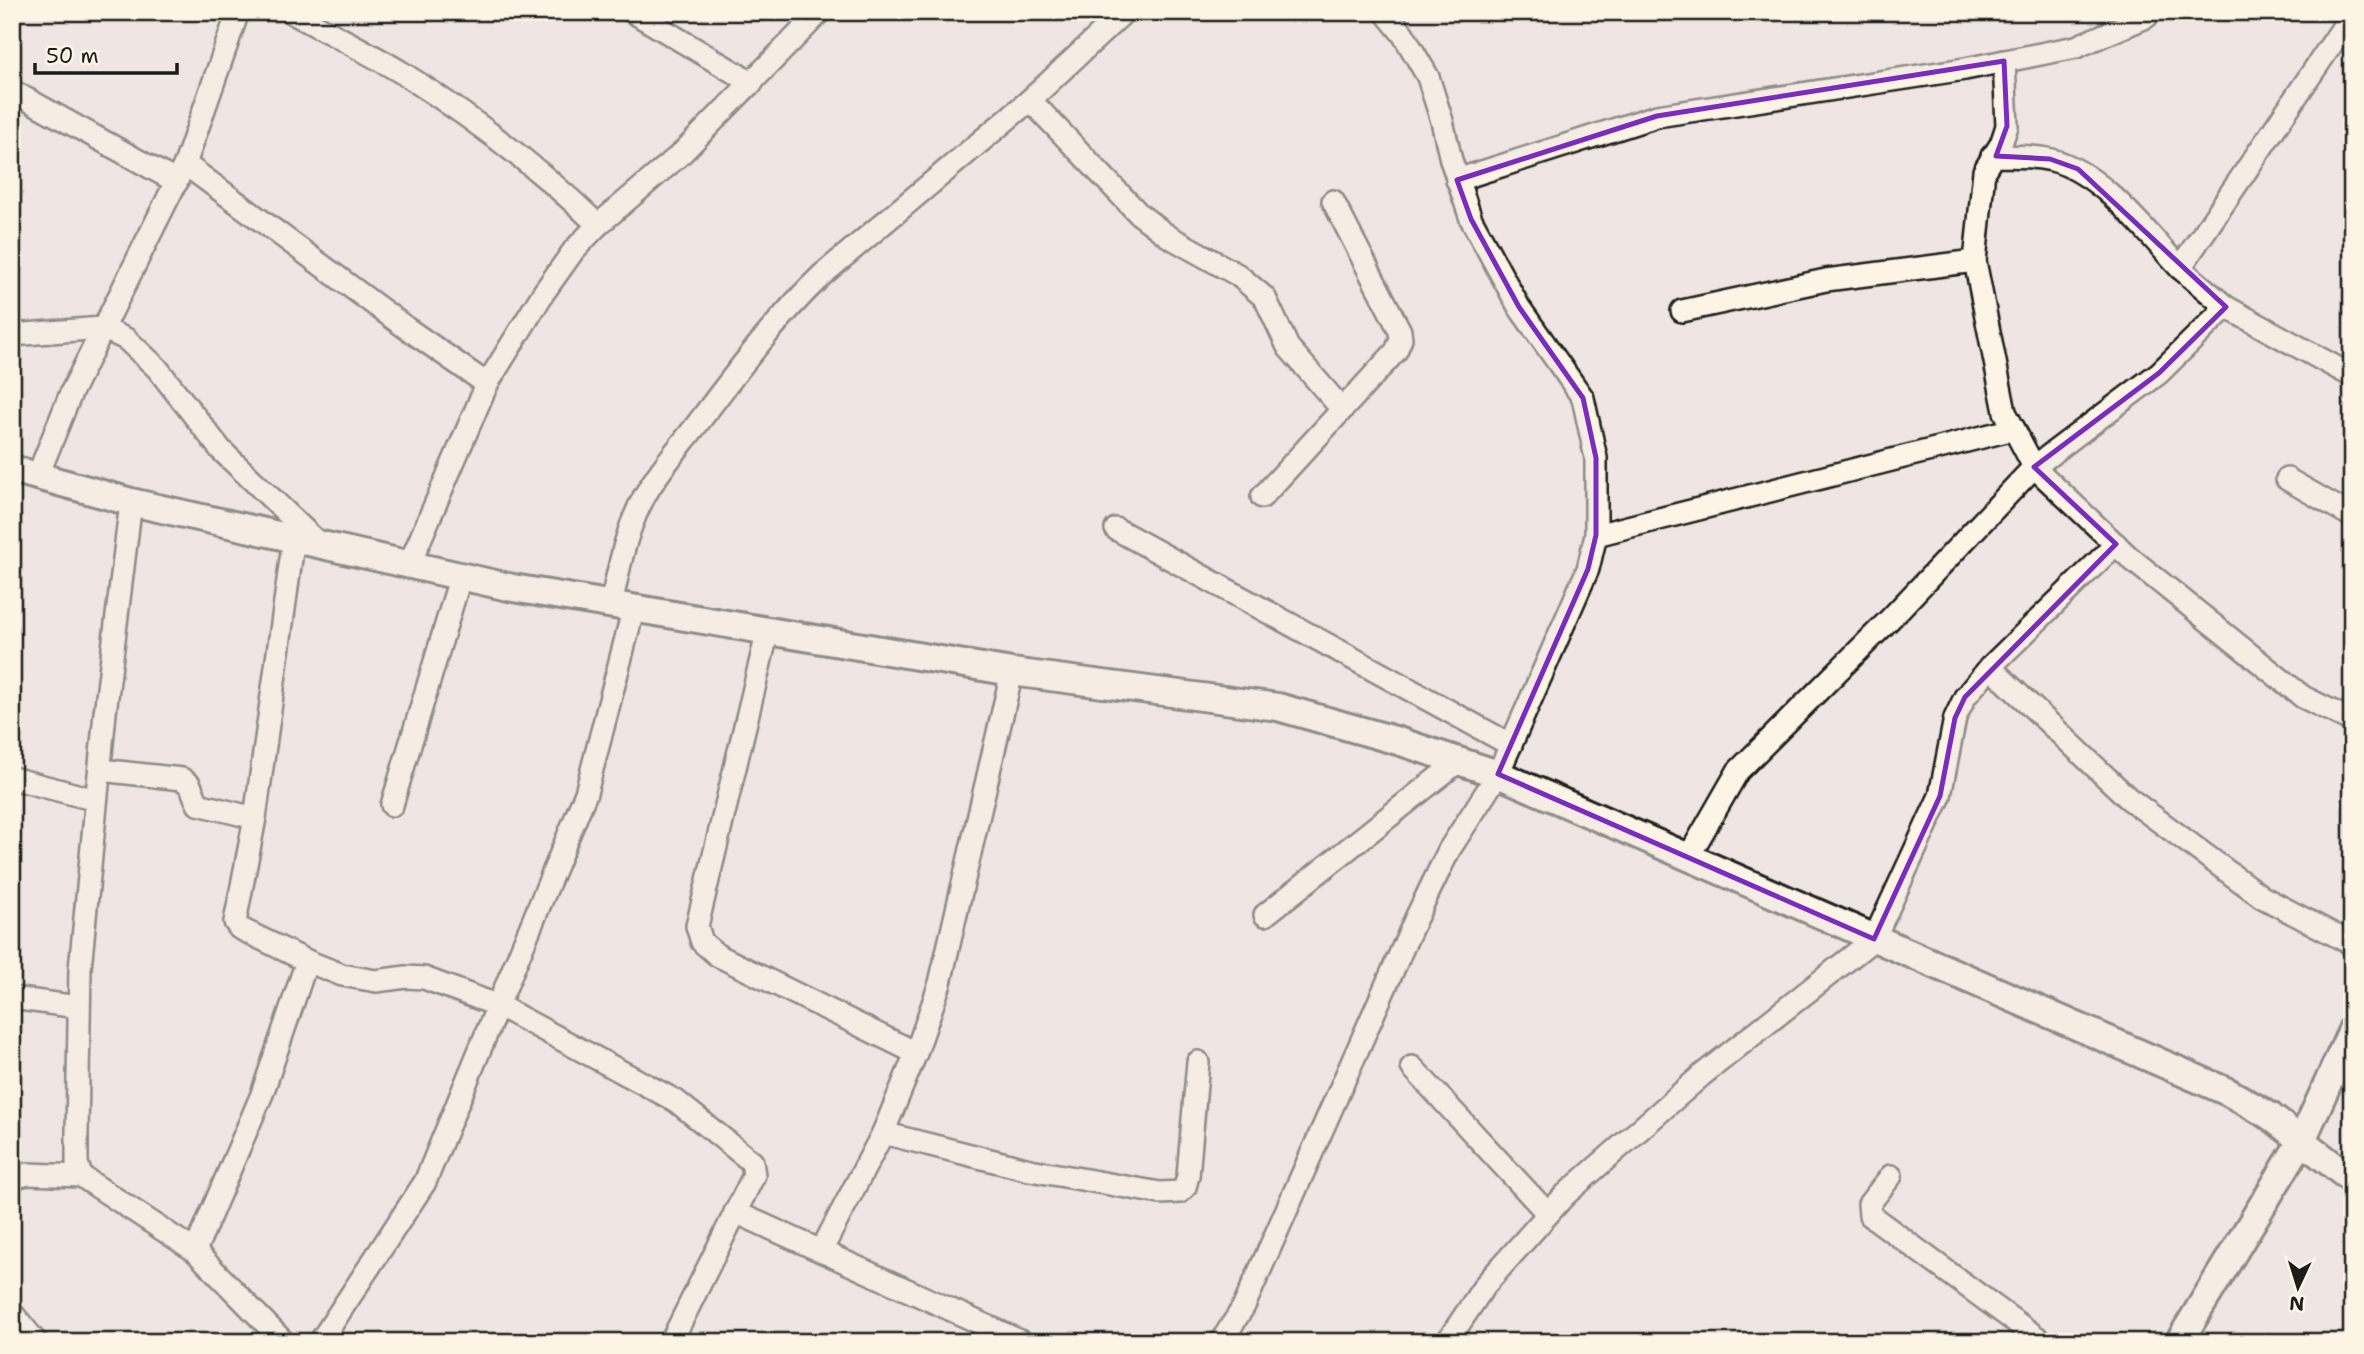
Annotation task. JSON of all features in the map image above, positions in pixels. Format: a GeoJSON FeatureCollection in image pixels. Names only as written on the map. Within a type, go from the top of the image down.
{"type":"FeatureCollection","features":[{"type":"Feature","properties":{"kind":"street"},"geometry":{"type":"LineString","coordinates":[[38,475],[59,420],[102,328],[181,173],[238,12]]}},
{"type":"Feature","properties":{"kind":"street"},"geometry":{"type":"LineString","coordinates":[[291,12],[402,74],[468,119],[554,183],[598,225]]}},
{"type":"Feature","properties":{"kind":"street"},"geometry":{"type":"LineString","coordinates":[[633,12],[752,83]]}},
{"type":"Feature","properties":{"kind":"street"},"geometry":{"type":"LineString","coordinates":[[410,563],[486,384],[574,250],[598,225],[682,153],[820,12]]}},
{"type":"Feature","properties":{"kind":"street"},"geometry":{"type":"LineString","coordinates":[[320,1342],[425,1182],[586,793],[622,606],[624,547],[635,513],[657,477],[794,301],[1030,100],[1124,12]]}},
{"type":"Feature","properties":{"kind":"street"},"geometry":{"type":"LineString","coordinates":[[1221,1342],[1244,1306],[1416,918],[1449,850],[1498,774],[1588,569],[1596,534],[1597,458],[1583,398],[1519,307],[1471,219],[1428,77],[1403,34],[1385,12]]}},
{"type":"Feature","properties":{"kind":"street"},"geometry":{"type":"LineString","coordinates":[[1457,180],[1657,116],[2004,61],[2076,47],[2146,17],[2151,12]]}},
{"type":"Feature","properties":{"kind":"street"},"geometry":{"type":"LineString","coordinates":[[2180,268],[2352,14]]}},
{"type":"Feature","properties":{"kind":"street"},"geometry":{"type":"LineString","coordinates":[[2004,61],[2007,126],[2001,144],[1984,171],[1975,261],[2005,412],[2034,467],[2116,544],[2303,697],[2352,721]]}},
{"type":"Feature","properties":{"kind":"street"},"geometry":{"type":"LineString","coordinates":[[12,91],[181,173],[486,384]]}},
{"type":"Feature","properties":{"kind":"street"},"geometry":{"type":"LineString","coordinates":[[1030,100],[1139,214],[1168,236],[1238,275],[1265,298],[1289,347],[1341,408]]}},
{"type":"Feature","properties":{"kind":"street"},"geometry":{"type":"LineString","coordinates":[[1992,156],[2050,159],[2078,169],[2102,187],[2180,268],[2226,307],[2352,376]]}},
{"type":"Feature","properties":{"kind":"street"},"geometry":{"type":"LineString","coordinates":[[1262,497],[1396,351],[1401,339],[1400,331],[1333,201]]}},
{"type":"Feature","properties":{"kind":"street"},"geometry":{"type":"LineString","coordinates":[[1682,311],[1826,280],[1975,261]]}},
{"type":"Feature","properties":{"kind":"street"},"geometry":{"type":"LineString","coordinates":[[1689,856],[1738,771],[1890,619],[2034,467],[2159,373],[2226,307]]}},
{"type":"Feature","properties":{"kind":"street"},"geometry":{"type":"LineString","coordinates":[[12,335],[102,328],[125,339],[157,368],[221,450],[306,540]]}},
{"type":"Feature","properties":{"kind":"street"},"geometry":{"type":"LineString","coordinates":[[1596,534],[2014,429]]}},
{"type":"Feature","properties":{"kind":"street"},"geometry":{"type":"LineString","coordinates":[[12,469],[131,502],[513,588],[1012,672],[1278,707],[1460,760],[1689,856],[2228,1092],[2270,1116],[2352,1180]]}},
{"type":"Feature","properties":{"kind":"street"},"geometry":{"type":"LineString","coordinates":[[2287,479],[2352,516]]}},
{"type":"Feature","properties":{"kind":"street"},"geometry":{"type":"LineString","coordinates":[[81,1176],[77,1163],[78,1007],[96,800],[131,502]]}},
{"type":"Feature","properties":{"kind":"street"},"geometry":{"type":"LineString","coordinates":[[1116,529],[1511,745]]}},
{"type":"Feature","properties":{"kind":"street"},"geometry":{"type":"LineString","coordinates":[[306,540],[235,922],[239,928],[342,975],[376,981],[406,977],[424,978],[499,1006],[676,1101],[752,1162],[754,1175],[671,1342]]}},
{"type":"Feature","properties":{"kind":"street"},"geometry":{"type":"LineString","coordinates":[[1447,1342],[1485,1285],[1565,1195],[1702,1074],[1874,939],[1940,796],[1959,708],[1965,697],[1990,667],[2116,544]]}},
{"type":"Feature","properties":{"kind":"street"},"geometry":{"type":"LineString","coordinates":[[392,805],[461,575]]}},
{"type":"Feature","properties":{"kind":"street"},"geometry":{"type":"LineString","coordinates":[[768,630],[696,926],[702,942],[717,955],[916,1053]]}},
{"type":"Feature","properties":{"kind":"street"},"geometry":{"type":"LineString","coordinates":[[1990,667],[2128,799],[2262,897],[2352,944]]}},
{"type":"Feature","properties":{"kind":"street"},"geometry":{"type":"LineString","coordinates":[[821,1251],[883,1133],[916,1053],[940,983],[1012,672]]}},
{"type":"Feature","properties":{"kind":"street"},"geometry":{"type":"LineString","coordinates":[[1265,915],[1460,760]]}},
{"type":"Feature","properties":{"kind":"street"},"geometry":{"type":"LineString","coordinates":[[100,770],[182,779],[190,785],[198,804],[255,818]]}},
{"type":"Feature","properties":{"kind":"street"},"geometry":{"type":"LineString","coordinates":[[12,778],[96,800]]}},
{"type":"Feature","properties":{"kind":"street"},"geometry":{"type":"LineString","coordinates":[[195,1251],[262,1094],[307,961]]}},
{"type":"Feature","properties":{"kind":"street"},"geometry":{"type":"LineString","coordinates":[[12,998],[78,1007]]}},
{"type":"Feature","properties":{"kind":"street"},"geometry":{"type":"LineString","coordinates":[[2179,1342],[2302,1140],[2352,1030]]}},
{"type":"Feature","properties":{"kind":"street"},"geometry":{"type":"LineString","coordinates":[[883,1133],[1030,1170],[1172,1194],[1185,1187],[1188,1176],[1198,1062]]}},
{"type":"Feature","properties":{"kind":"street"},"geometry":{"type":"LineString","coordinates":[[1412,1067],[1548,1214]]}},
{"type":"Feature","properties":{"kind":"street"},"geometry":{"type":"LineString","coordinates":[[12,1178],[28,1174],[81,1176],[195,1251],[284,1342]]}},
{"type":"Feature","properties":{"kind":"street"},"geometry":{"type":"LineString","coordinates":[[1891,1176],[1869,1204],[1870,1215],[2043,1342]]}},
{"type":"Feature","properties":{"kind":"street"},"geometry":{"type":"LineString","coordinates":[[735,1212],[1022,1342]]}},
{"type":"Feature","properties":{"kind":"street"},"geometry":{"type":"LineString","coordinates":[[12,1313],[36,1342]]}},
{"type":"Feature","properties":{"kind":"highlighted area"},"geometry":{"type":"Polygon","coordinates":[[[2004,61],[2007,126],[1996,156],[2050,159],[2078,169],[2226,307],[2159,373],[2034,467],[2116,544],[1965,697],[1955,718],[1940,796],[1874,939],[1498,774],[1588,569],[1596,535],[1596,458],[1583,398],[1519,307],[1471,219],[1457,180],[1657,116],[2004,61]]]}}]}
